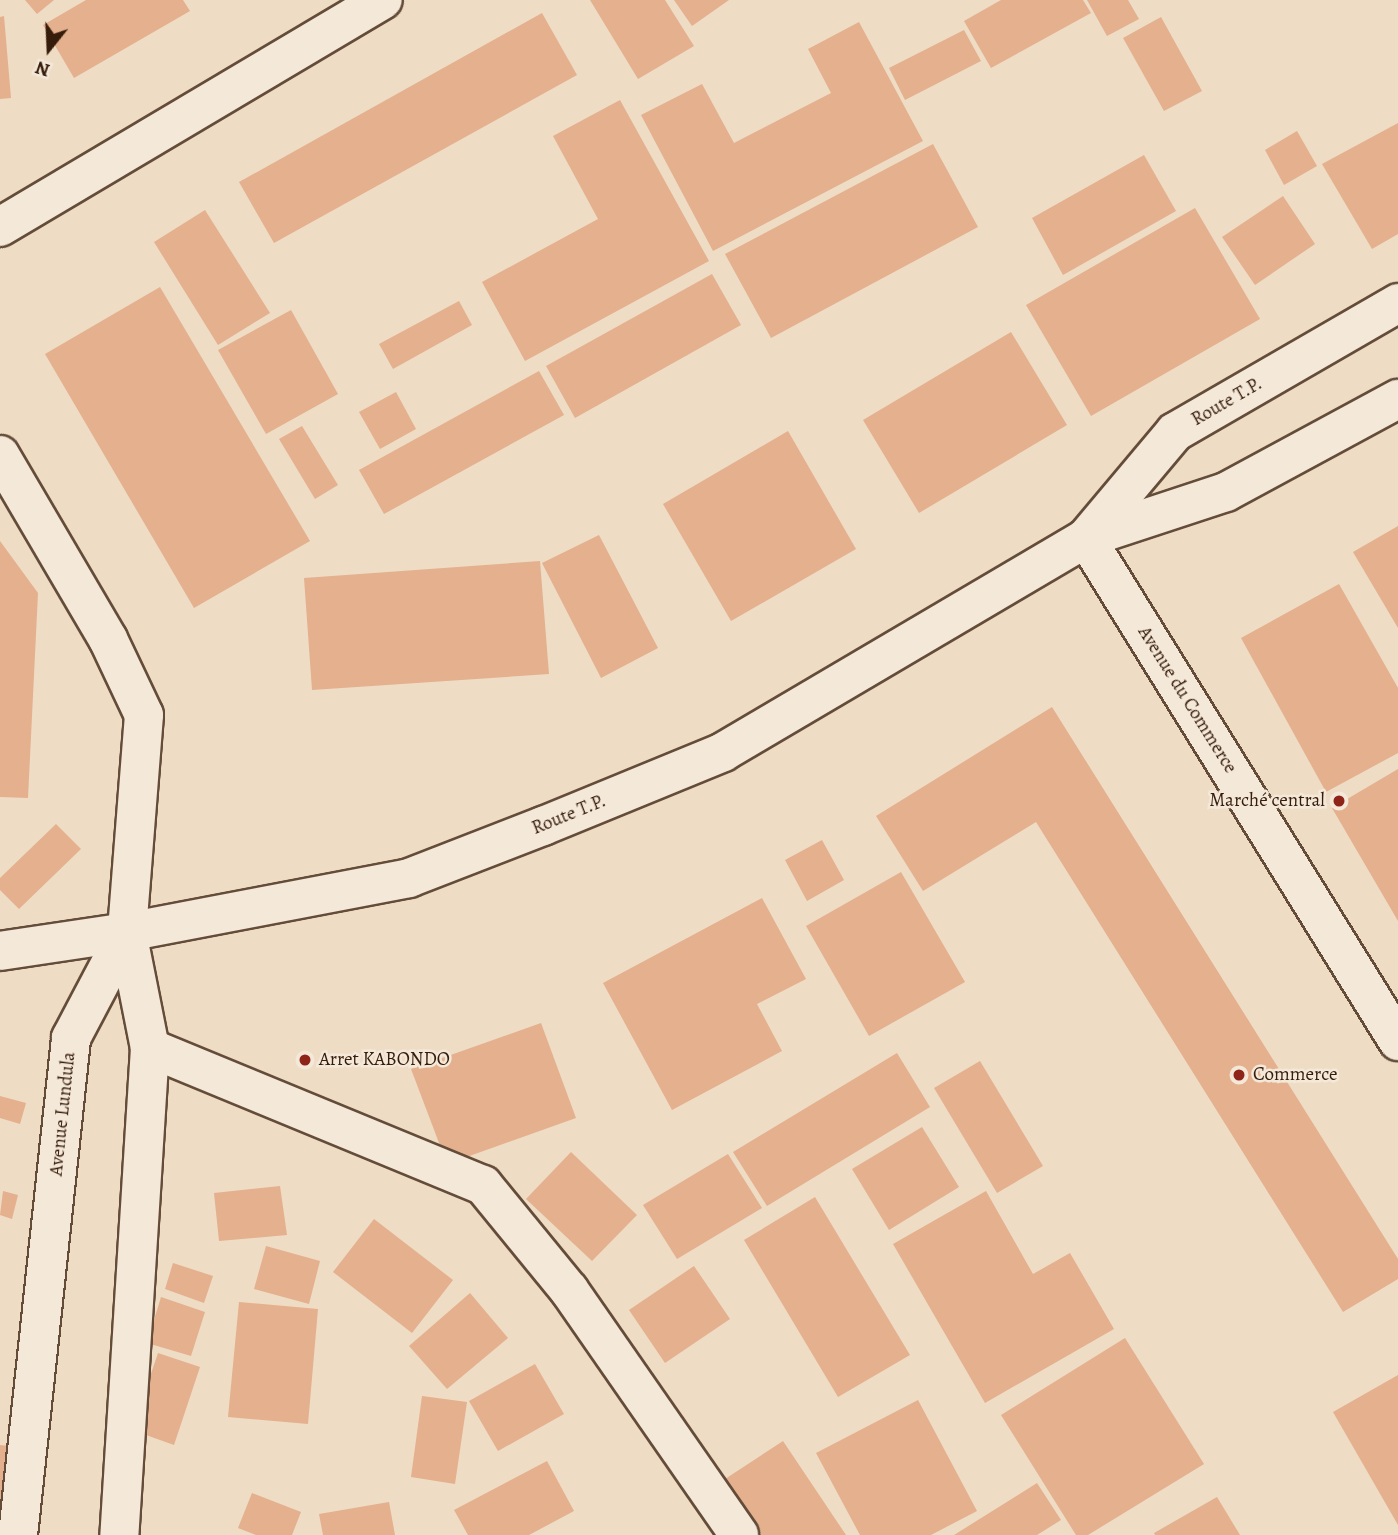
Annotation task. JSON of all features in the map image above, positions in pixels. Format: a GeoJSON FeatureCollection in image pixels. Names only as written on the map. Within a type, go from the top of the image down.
{"type":"FeatureCollection","features":[{"type":"Feature","properties":{"kind":"street"},"geometry":{"type":"LineString","coordinates":[[0,227],[383,0]]}},
{"type":"Feature","properties":{"kind":"street","name":"Route T.P."},"geometry":{"type":"LineString","coordinates":[[1086,538],[1175,432],[1398,303]]}},
{"type":"Feature","properties":{"kind":"street","name":"Route T.P."},"geometry":{"type":"LineString","coordinates":[[0,951],[127,932],[409,878],[543,826],[723,752],[1086,538],[1226,492],[1398,399]]}},
{"type":"Feature","properties":{"kind":"street"},"geometry":{"type":"LineString","coordinates":[[0,455],[108,639],[144,715],[127,932],[150,1048],[119,1535]]}},
{"type":"Feature","properties":{"kind":"street","name":"Avenue du Commerce"},"geometry":{"type":"LineString","coordinates":[[1086,538],[1398,1041]]}},
{"type":"Feature","properties":{"kind":"street","name":"Avenue Lundula"},"geometry":{"type":"LineString","coordinates":[[18,1535],[71,1038],[127,932]]}},
{"type":"Feature","properties":{"kind":"street"},"geometry":{"type":"LineString","coordinates":[[150,1048],[483,1185],[569,1290],[739,1535]]}},
{"type":"Feature","properties":{"kind":"building"},"geometry":{"type":"Polygon","coordinates":[[[25,0],[54,0],[37,14],[25,0]]]}},
{"type":"Feature","properties":{"kind":"building"},"geometry":{"type":"Polygon","coordinates":[[[86,0],[183,0],[190,11],[74,78],[43,25],[86,0]]]}},
{"type":"Feature","properties":{"kind":"building"},"geometry":{"type":"Polygon","coordinates":[[[590,0],[665,0],[694,46],[638,79],[590,0]]]}},
{"type":"Feature","properties":{"kind":"building"},"geometry":{"type":"Polygon","coordinates":[[[674,0],[729,0],[692,26],[674,0]]]}},
{"type":"Feature","properties":{"kind":"building"},"geometry":{"type":"Polygon","coordinates":[[[1001,0],[1083,0],[1091,13],[991,68],[964,21],[1001,0]]]}},
{"type":"Feature","properties":{"kind":"building"},"geometry":{"type":"Polygon","coordinates":[[[1087,0],[1128,0],[1139,19],[1107,36],[1087,0]]]}},
{"type":"Feature","properties":{"kind":"building"},"geometry":{"type":"Polygon","coordinates":[[[542,13],[577,75],[274,243],[239,182],[542,13]]]}},
{"type":"Feature","properties":{"kind":"building"},"geometry":{"type":"Polygon","coordinates":[[[4,16],[11,98],[0,99],[0,17],[4,16]]]}},
{"type":"Feature","properties":{"kind":"building"},"geometry":{"type":"Polygon","coordinates":[[[1161,17],[1202,91],[1164,111],[1123,38],[1161,17]]]}},
{"type":"Feature","properties":{"kind":"building"},"geometry":{"type":"Polygon","coordinates":[[[859,22],[923,141],[713,251],[641,115],[702,84],[734,143],[831,93],[808,49],[859,22]]]}},
{"type":"Feature","properties":{"kind":"building"},"geometry":{"type":"Polygon","coordinates":[[[964,30],[981,61],[905,100],[889,68],[964,30]]]}},
{"type":"Feature","properties":{"kind":"building"},"geometry":{"type":"Polygon","coordinates":[[[620,100],[709,261],[525,361],[482,282],[598,219],[553,136],[620,100]]]}},
{"type":"Feature","properties":{"kind":"building"},"geometry":{"type":"Polygon","coordinates":[[[1398,123],[1398,234],[1372,249],[1322,164],[1398,123]]]}},
{"type":"Feature","properties":{"kind":"building"},"geometry":{"type":"Polygon","coordinates":[[[1297,131],[1317,166],[1284,185],[1265,150],[1297,131]]]}},
{"type":"Feature","properties":{"kind":"building"},"geometry":{"type":"Polygon","coordinates":[[[933,144],[978,227],[771,338],[725,254],[933,144]]]}},
{"type":"Feature","properties":{"kind":"building"},"geometry":{"type":"Polygon","coordinates":[[[1144,155],[1176,211],[1063,275],[1032,218],[1144,155]]]}},
{"type":"Feature","properties":{"kind":"building"},"geometry":{"type":"Polygon","coordinates":[[[1283,196],[1315,244],[1255,285],[1222,237],[1283,196]]]}},
{"type":"Feature","properties":{"kind":"building"},"geometry":{"type":"Polygon","coordinates":[[[1195,208],[1260,319],[1091,416],[1026,305],[1195,208]]]}},
{"type":"Feature","properties":{"kind":"building"},"geometry":{"type":"Polygon","coordinates":[[[205,210],[270,313],[218,345],[154,242],[205,210]]]}},
{"type":"Feature","properties":{"kind":"building"},"geometry":{"type":"Polygon","coordinates":[[[712,274],[741,325],[575,418],[546,366],[712,274]]]}},
{"type":"Feature","properties":{"kind":"building"},"geometry":{"type":"Polygon","coordinates":[[[160,287],[310,541],[194,608],[45,354],[160,287]]]}},
{"type":"Feature","properties":{"kind":"building"},"geometry":{"type":"Polygon","coordinates":[[[459,301],[472,325],[393,369],[379,344],[459,301]]]}},
{"type":"Feature","properties":{"kind":"building"},"geometry":{"type":"Polygon","coordinates":[[[291,310],[338,394],[266,434],[218,350],[291,310]]]}},
{"type":"Feature","properties":{"kind":"building"},"geometry":{"type":"Polygon","coordinates":[[[1011,332],[1067,425],[919,513],[863,420],[1011,332]]]}},
{"type":"Feature","properties":{"kind":"building"},"geometry":{"type":"Polygon","coordinates":[[[539,371],[564,415],[384,514],[359,470],[539,371]]]}},
{"type":"Feature","properties":{"kind":"building"},"geometry":{"type":"Polygon","coordinates":[[[396,392],[416,429],[380,449],[359,412],[396,392]]]}},
{"type":"Feature","properties":{"kind":"building"},"geometry":{"type":"Polygon","coordinates":[[[302,426],[338,485],[315,499],[279,439],[302,426]]]}},
{"type":"Feature","properties":{"kind":"building"},"geometry":{"type":"Polygon","coordinates":[[[788,431],[856,549],[731,621],[663,504],[788,431]]]}},
{"type":"Feature","properties":{"kind":"building"},"geometry":{"type":"Polygon","coordinates":[[[1398,526],[1398,628],[1353,552],[1398,526]]]}},
{"type":"Feature","properties":{"kind":"building"},"geometry":{"type":"Polygon","coordinates":[[[599,535],[658,648],[601,678],[542,563],[599,535]]]}},
{"type":"Feature","properties":{"kind":"building"},"geometry":{"type":"Polygon","coordinates":[[[0,541],[38,593],[28,798],[0,797],[0,541]]]}},
{"type":"Feature","properties":{"kind":"building"},"geometry":{"type":"Polygon","coordinates":[[[540,561],[549,674],[312,690],[304,578],[540,561]]]}},
{"type":"Feature","properties":{"kind":"building"},"geometry":{"type":"Polygon","coordinates":[[[1339,584],[1398,688],[1398,753],[1326,792],[1241,638],[1339,584]]]}},
{"type":"Feature","properties":{"kind":"building","name":"Commerce"},"geometry":{"type":"Polygon","coordinates":[[[1052,707],[1398,1259],[1398,1279],[1343,1312],[1036,822],[923,891],[876,816],[1052,707]]]}},
{"type":"Feature","properties":{"kind":"building"},"geometry":{"type":"Polygon","coordinates":[[[1398,769],[1398,921],[1332,808],[1398,769]]]}},
{"type":"Feature","properties":{"kind":"building"},"geometry":{"type":"Polygon","coordinates":[[[56,824],[81,849],[19,909],[0,890],[0,878],[56,824]]]}},
{"type":"Feature","properties":{"kind":"building"},"geometry":{"type":"Polygon","coordinates":[[[822,840],[844,880],[807,901],[785,860],[822,840]]]}},
{"type":"Feature","properties":{"kind":"building"},"geometry":{"type":"Polygon","coordinates":[[[901,872],[965,982],[869,1036],[806,926],[901,872]]]}},
{"type":"Feature","properties":{"kind":"building"},"geometry":{"type":"Polygon","coordinates":[[[762,898],[806,979],[757,1004],[782,1051],[672,1110],[603,983],[762,898]]]}},
{"type":"Feature","properties":{"kind":"building"},"geometry":{"type":"Polygon","coordinates":[[[541,1023],[576,1118],[447,1164],[411,1069],[541,1023]]]}},
{"type":"Feature","properties":{"kind":"building"},"geometry":{"type":"Polygon","coordinates":[[[897,1053],[930,1107],[767,1206],[733,1152],[897,1053]]]}},
{"type":"Feature","properties":{"kind":"building"},"geometry":{"type":"Polygon","coordinates":[[[980,1061],[1043,1166],[997,1193],[934,1088],[980,1061]]]}},
{"type":"Feature","properties":{"kind":"building"},"geometry":{"type":"Polygon","coordinates":[[[0,1096],[26,1103],[20,1124],[0,1118],[0,1096]]]}},
{"type":"Feature","properties":{"kind":"building"},"geometry":{"type":"Polygon","coordinates":[[[922,1127],[959,1187],[889,1230],[852,1169],[922,1127]]]}},
{"type":"Feature","properties":{"kind":"building"},"geometry":{"type":"Polygon","coordinates":[[[571,1152],[637,1215],[592,1261],[526,1199],[571,1152]]]}},
{"type":"Feature","properties":{"kind":"building"},"geometry":{"type":"Polygon","coordinates":[[[728,1154],[762,1208],[677,1259],[643,1205],[728,1154]]]}},
{"type":"Feature","properties":{"kind":"building"},"geometry":{"type":"Polygon","coordinates":[[[280,1186],[287,1235],[219,1241],[214,1193],[280,1186]]]}},
{"type":"Feature","properties":{"kind":"building"},"geometry":{"type":"Polygon","coordinates":[[[3,1191],[18,1195],[12,1219],[0,1215],[3,1191]]]}},
{"type":"Feature","properties":{"kind":"building"},"geometry":{"type":"Polygon","coordinates":[[[986,1191],[1033,1274],[1070,1253],[1114,1329],[985,1403],[893,1244],[986,1191]]]}},
{"type":"Feature","properties":{"kind":"building"},"geometry":{"type":"Polygon","coordinates":[[[815,1197],[910,1355],[838,1397],[744,1240],[815,1197]]]}},
{"type":"Feature","properties":{"kind":"building"},"geometry":{"type":"Polygon","coordinates":[[[374,1219],[453,1280],[412,1333],[333,1272],[374,1219]]]}},
{"type":"Feature","properties":{"kind":"building"},"geometry":{"type":"Polygon","coordinates":[[[266,1246],[320,1261],[309,1304],[254,1289],[266,1246]]]}},
{"type":"Feature","properties":{"kind":"building"},"geometry":{"type":"Polygon","coordinates":[[[173,1263],[213,1276],[204,1303],[165,1289],[173,1263]]]}},
{"type":"Feature","properties":{"kind":"building"},"geometry":{"type":"Polygon","coordinates":[[[694,1266],[730,1319],[665,1363],[629,1310],[694,1266]]]}},
{"type":"Feature","properties":{"kind":"building"},"geometry":{"type":"Polygon","coordinates":[[[470,1293],[508,1338],[447,1389],[409,1346],[470,1293]]]}},
{"type":"Feature","properties":{"kind":"building"},"geometry":{"type":"Polygon","coordinates":[[[161,1297],[205,1312],[191,1356],[147,1343],[161,1297]]]}},
{"type":"Feature","properties":{"kind":"building"},"geometry":{"type":"Polygon","coordinates":[[[239,1302],[318,1309],[308,1424],[228,1417],[239,1302]]]}},
{"type":"Feature","properties":{"kind":"building"},"geometry":{"type":"Polygon","coordinates":[[[1125,1338],[1204,1464],[1088,1535],[1076,1535],[1001,1415],[1125,1338]]]}},
{"type":"Feature","properties":{"kind":"building"},"geometry":{"type":"Polygon","coordinates":[[[158,1353],[200,1367],[174,1445],[132,1430],[158,1353]]]}},
{"type":"Feature","properties":{"kind":"building"},"geometry":{"type":"Polygon","coordinates":[[[535,1364],[564,1414],[498,1451],[469,1401],[535,1364]]]}},
{"type":"Feature","properties":{"kind":"building"},"geometry":{"type":"Polygon","coordinates":[[[1398,1375],[1398,1525],[1333,1412],[1398,1375]]]}},
{"type":"Feature","properties":{"kind":"building"},"geometry":{"type":"Polygon","coordinates":[[[422,1396],[467,1402],[455,1484],[411,1477],[422,1396]]]}},
{"type":"Feature","properties":{"kind":"building"},"geometry":{"type":"Polygon","coordinates":[[[918,1400],[977,1511],[931,1535],[860,1535],[816,1453],[918,1400]]]}},
{"type":"Feature","properties":{"kind":"building"},"geometry":{"type":"Polygon","coordinates":[[[783,1441],[846,1535],[758,1535],[722,1481],[783,1441]]]}},
{"type":"Feature","properties":{"kind":"building"},"geometry":{"type":"Polygon","coordinates":[[[0,1445],[9,1446],[2,1510],[0,1510],[0,1445]]]}},
{"type":"Feature","properties":{"kind":"building"},"geometry":{"type":"Polygon","coordinates":[[[547,1461],[574,1511],[529,1535],[468,1535],[454,1510],[547,1461]]]}},
{"type":"Feature","properties":{"kind":"building"},"geometry":{"type":"Polygon","coordinates":[[[1037,1483],[1061,1520],[1037,1535],[954,1535],[1037,1483]]]}},
{"type":"Feature","properties":{"kind":"building"},"geometry":{"type":"Polygon","coordinates":[[[252,1493],[301,1512],[292,1535],[256,1535],[238,1528],[252,1493]]]}},
{"type":"Feature","properties":{"kind":"building"},"geometry":{"type":"Polygon","coordinates":[[[1217,1497],[1240,1535],[1155,1535],[1154,1533],[1217,1497]]]}},
{"type":"Feature","properties":{"kind":"building"},"geometry":{"type":"Polygon","coordinates":[[[389,1502],[395,1535],[323,1535],[319,1514],[389,1502]]]}},
{"type":"Feature","properties":{"kind":"place","name":"Marché central"},"geometry":{"type":"Point","coordinates":[1339,801]}},
{"type":"Feature","properties":{"kind":"place","name":"Arret KABONDO"},"geometry":{"type":"Point","coordinates":[305,1060]}},
{"type":"Feature","properties":{"kind":"place","name":"Commerce"},"geometry":{"type":"Point","coordinates":[1239,1075]}}]}
